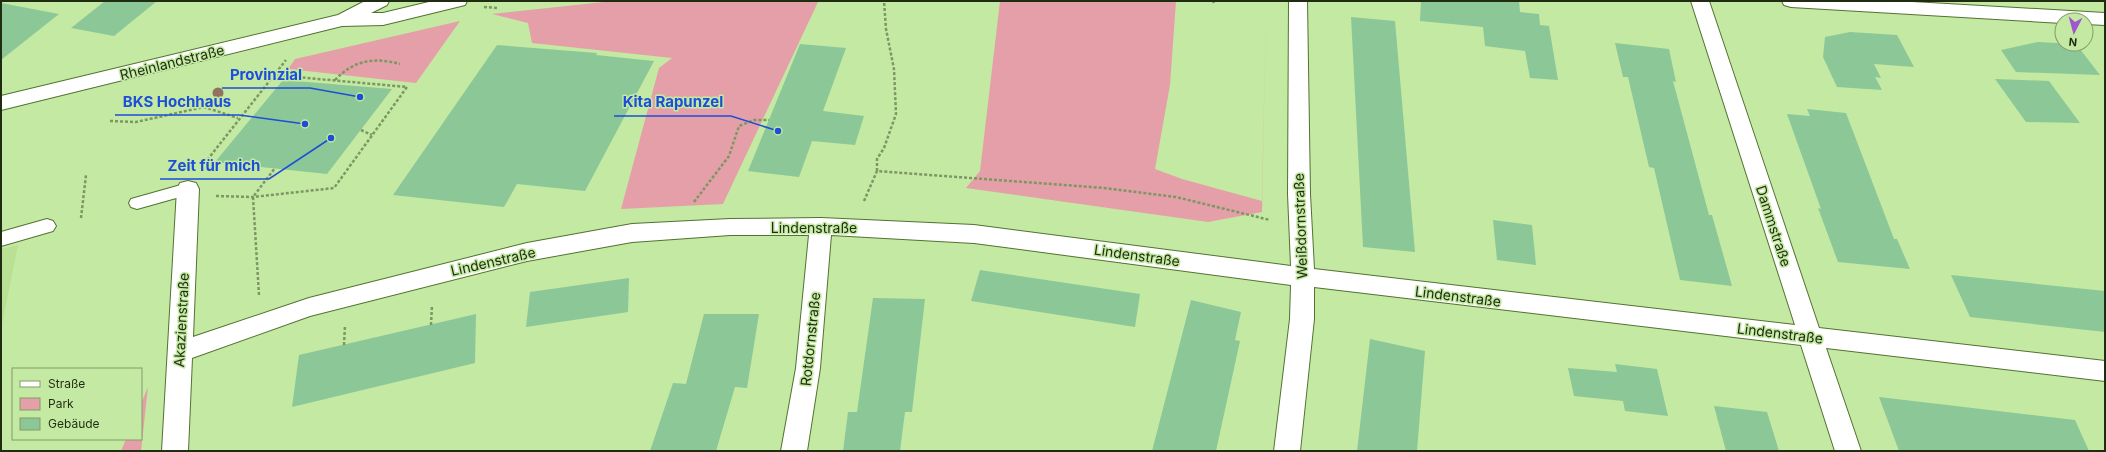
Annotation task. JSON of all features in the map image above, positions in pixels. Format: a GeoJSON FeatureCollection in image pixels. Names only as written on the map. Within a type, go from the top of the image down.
{"type":"FeatureCollection","features":[{"type":"Feature","properties":{"kind":"street","name":"Rheinlandstraße"},"geometry":{"type":"LineString","coordinates":[[342,20],[380,1]]}},
{"type":"Feature","properties":{"kind":"street","name":"Rheinlandstraße"},"geometry":{"type":"LineString","coordinates":[[1,103],[342,20],[383,19],[458,1]]}},
{"type":"Feature","properties":{"kind":"street","name":"Weißdornstraße"},"geometry":{"type":"LineString","coordinates":[[1287,451],[1302,319],[1299,194],[1298,1]]}},
{"type":"Feature","properties":{"kind":"street","name":"Dammstraße"},"geometry":{"type":"LineString","coordinates":[[1700,1],[1848,451]]}},
{"type":"Feature","properties":{"kind":"street"},"geometry":{"type":"LineString","coordinates":[[1791,1],[2105,19]]}},
{"type":"Feature","properties":{"kind":"street","name":"Akazienstraße"},"geometry":{"type":"LineString","coordinates":[[175,451],[188,189]]}},
{"type":"Feature","properties":{"kind":"street","name":"Lindenstraße"},"geometry":{"type":"LineString","coordinates":[[179,352],[309,307],[528,252],[632,233],[730,227],[821,226],[974,234],[1302,277],[2105,371]]}},
{"type":"Feature","properties":{"kind":"street","name":"Rotdornstraße"},"geometry":{"type":"LineString","coordinates":[[794,451],[800,427],[809,354],[821,226]]}},
{"type":"Feature","properties":{"kind":"lane"},"geometry":{"type":"LineString","coordinates":[[137,203],[188,189]]}},
{"type":"Feature","properties":{"kind":"lane"},"geometry":{"type":"LineString","coordinates":[[1,239],[47,226]]}},
{"type":"Feature","properties":{"kind":"path"},"geometry":{"type":"LineString","coordinates":[[862,205],[877,172],[877,159],[884,148],[896,114],[894,69],[886,29],[884,1]]}},
{"type":"Feature","properties":{"kind":"path"},"geometry":{"type":"LineString","coordinates":[[208,174],[208,158],[238,118],[289,56]]}},
{"type":"Feature","properties":{"kind":"path"},"geometry":{"type":"LineString","coordinates":[[335,80],[339,75],[363,61],[372,58],[400,64]]}},
{"type":"Feature","properties":{"kind":"path"},"geometry":{"type":"LineString","coordinates":[[215,196],[254,196],[334,188],[407,87],[274,75]]}},
{"type":"Feature","properties":{"kind":"path"},"geometry":{"type":"LineString","coordinates":[[110,122],[136,122],[204,107],[238,118]]}},
{"type":"Feature","properties":{"kind":"path"},"geometry":{"type":"LineString","coordinates":[[691,205],[729,156],[739,126],[754,120],[769,120]]}},
{"type":"Feature","properties":{"kind":"path"},"geometry":{"type":"LineString","coordinates":[[361,130],[372,135]]}},
{"type":"Feature","properties":{"kind":"path"},"geometry":{"type":"LineString","coordinates":[[259,298],[254,196],[275,168]]}},
{"type":"Feature","properties":{"kind":"path"},"geometry":{"type":"LineString","coordinates":[[877,172],[1104,188],[1176,197],[1272,220]]}},
{"type":"Feature","properties":{"kind":"path"},"geometry":{"type":"LineString","coordinates":[[81,218],[86,175]]}},
{"type":"Feature","properties":{"kind":"path"},"geometry":{"type":"LineString","coordinates":[[431,325],[432,298]]}},
{"type":"Feature","properties":{"kind":"path"},"geometry":{"type":"LineString","coordinates":[[344,345],[345,319]]}},
{"type":"Feature","properties":{"kind":"shaded area"},"geometry":{"type":"Polygon","coordinates":[[[18,245],[1,329],[1,249],[18,245]]]}},
{"type":"Feature","properties":{"kind":"green space"},"geometry":{"type":"Polygon","coordinates":[[[613,1],[830,1],[818,2],[723,204],[621,209],[659,68],[672,58],[532,43],[528,23],[492,14],[613,1]]]}},
{"type":"Feature","properties":{"kind":"green space"},"geometry":{"type":"Polygon","coordinates":[[[1000,1],[1176,1],[1170,85],[1155,169],[1182,179],[1262,201],[1266,1],[1262,212],[1208,222],[966,188],[980,171],[1000,1]]]}},
{"type":"Feature","properties":{"kind":"green space"},"geometry":{"type":"Polygon","coordinates":[[[460,21],[416,83],[288,69],[295,59],[460,21]]]}},
{"type":"Feature","properties":{"kind":"green space"},"geometry":{"type":"Polygon","coordinates":[[[148,387],[141,451],[121,451],[126,440],[142,440],[142,402],[148,387]]]}},
{"type":"Feature","properties":{"kind":"building"},"geometry":{"type":"Polygon","coordinates":[[[105,1],[157,1],[114,36],[71,28],[105,1]]]}},
{"type":"Feature","properties":{"kind":"building"},"geometry":{"type":"Polygon","coordinates":[[[1421,1],[1519,1],[1520,12],[1539,14],[1540,25],[1549,26],[1558,80],[1530,78],[1525,51],[1485,46],[1483,27],[1420,21],[1421,1]]]}},
{"type":"Feature","properties":{"kind":"building"},"geometry":{"type":"Polygon","coordinates":[[[1,3],[59,14],[1,60],[1,3]]]}},
{"type":"Feature","properties":{"kind":"building"},"geometry":{"type":"Polygon","coordinates":[[[1351,17],[1395,21],[1415,252],[1363,247],[1351,17]]]}},
{"type":"Feature","properties":{"kind":"building"},"geometry":{"type":"Polygon","coordinates":[[[1850,32],[1897,35],[1914,67],[1874,64],[1881,78],[1875,77],[1882,90],[1837,87],[1823,57],[1825,37],[1850,32]]]}},
{"type":"Feature","properties":{"kind":"building"},"geometry":{"type":"Polygon","coordinates":[[[2038,42],[2054,43],[2054,52],[2082,52],[2100,75],[2016,72],[2001,50],[2038,42]]]}},
{"type":"Feature","properties":{"kind":"building"},"geometry":{"type":"Polygon","coordinates":[[[1615,43],[1669,49],[1676,82],[1673,81],[1709,215],[1712,215],[1732,286],[1680,280],[1654,168],[1649,167],[1628,77],[1623,77],[1615,43]]]}},
{"type":"Feature","properties":{"kind":"building"},"geometry":{"type":"Polygon","coordinates":[[[800,44],[846,48],[823,111],[864,116],[855,145],[812,141],[799,177],[748,171],[800,44]]]}},
{"type":"Feature","properties":{"kind":"building"},"geometry":{"type":"Polygon","coordinates":[[[497,45],[597,53],[596,55],[654,61],[585,191],[517,184],[504,207],[393,195],[497,45]]]}},
{"type":"Feature","properties":{"kind":"building"},"geometry":{"type":"Polygon","coordinates":[[[1995,79],[2049,81],[2080,123],[2026,122],[1995,79]]]}},
{"type":"Feature","properties":{"kind":"building"},"geometry":{"type":"Polygon","coordinates":[[[283,80],[392,89],[327,174],[215,162],[283,80]]]}},
{"type":"Feature","properties":{"kind":"building"},"geometry":{"type":"Polygon","coordinates":[[[1807,109],[1846,113],[1894,239],[1897,239],[1910,269],[1838,262],[1818,208],[1821,209],[1787,114],[1810,116],[1807,109]]]}},
{"type":"Feature","properties":{"kind":"building"},"geometry":{"type":"Polygon","coordinates":[[[1493,220],[1532,225],[1536,265],[1497,260],[1493,220]]]}},
{"type":"Feature","properties":{"kind":"building"},"geometry":{"type":"Polygon","coordinates":[[[980,270],[1140,294],[1135,327],[971,301],[980,270]]]}},
{"type":"Feature","properties":{"kind":"building"},"geometry":{"type":"Polygon","coordinates":[[[1951,275],[2105,291],[2105,332],[1970,317],[1951,275]]]}},
{"type":"Feature","properties":{"kind":"building"},"geometry":{"type":"Polygon","coordinates":[[[629,278],[628,312],[526,327],[530,292],[629,278]]]}},
{"type":"Feature","properties":{"kind":"building"},"geometry":{"type":"Polygon","coordinates":[[[873,298],[925,299],[912,412],[905,412],[900,451],[843,451],[848,412],[857,412],[873,298]]]}},
{"type":"Feature","properties":{"kind":"building"},"geometry":{"type":"Polygon","coordinates":[[[1191,300],[1241,312],[1235,340],[1240,341],[1216,451],[1152,451],[1191,300]]]}},
{"type":"Feature","properties":{"kind":"building"},"geometry":{"type":"Polygon","coordinates":[[[476,314],[475,363],[292,407],[299,355],[476,314]]]}},
{"type":"Feature","properties":{"kind":"building"},"geometry":{"type":"Polygon","coordinates":[[[704,314],[759,314],[747,388],[735,387],[716,451],[650,451],[673,383],[686,384],[704,314]]]}},
{"type":"Feature","properties":{"kind":"building"},"geometry":{"type":"Polygon","coordinates":[[[1370,339],[1425,351],[1417,451],[1357,451],[1370,339]]]}},
{"type":"Feature","properties":{"kind":"building"},"geometry":{"type":"Polygon","coordinates":[[[1615,364],[1657,369],[1668,416],[1625,411],[1623,401],[1574,396],[1568,368],[1617,372],[1615,364]]]}},
{"type":"Feature","properties":{"kind":"building"},"geometry":{"type":"Polygon","coordinates":[[[1879,397],[2075,420],[2089,451],[1899,451],[1879,397]]]}},
{"type":"Feature","properties":{"kind":"building"},"geometry":{"type":"Polygon","coordinates":[[[1714,406],[1767,412],[1779,451],[1726,451],[1714,406]]]}},
{"type":"Feature","properties":{"kind":"place","name":"Provinzial"},"geometry":{"type":"Point","coordinates":[360,97]}},
{"type":"Feature","properties":{"kind":"place","name":"BKS Hochhaus"},"geometry":{"type":"Point","coordinates":[305,124]}},
{"type":"Feature","properties":{"kind":"place","name":"Kita Rapunzel"},"geometry":{"type":"Point","coordinates":[778,131]}},
{"type":"Feature","properties":{"kind":"place","name":"Zeit für mich"},"geometry":{"type":"Point","coordinates":[331,138]}}]}
